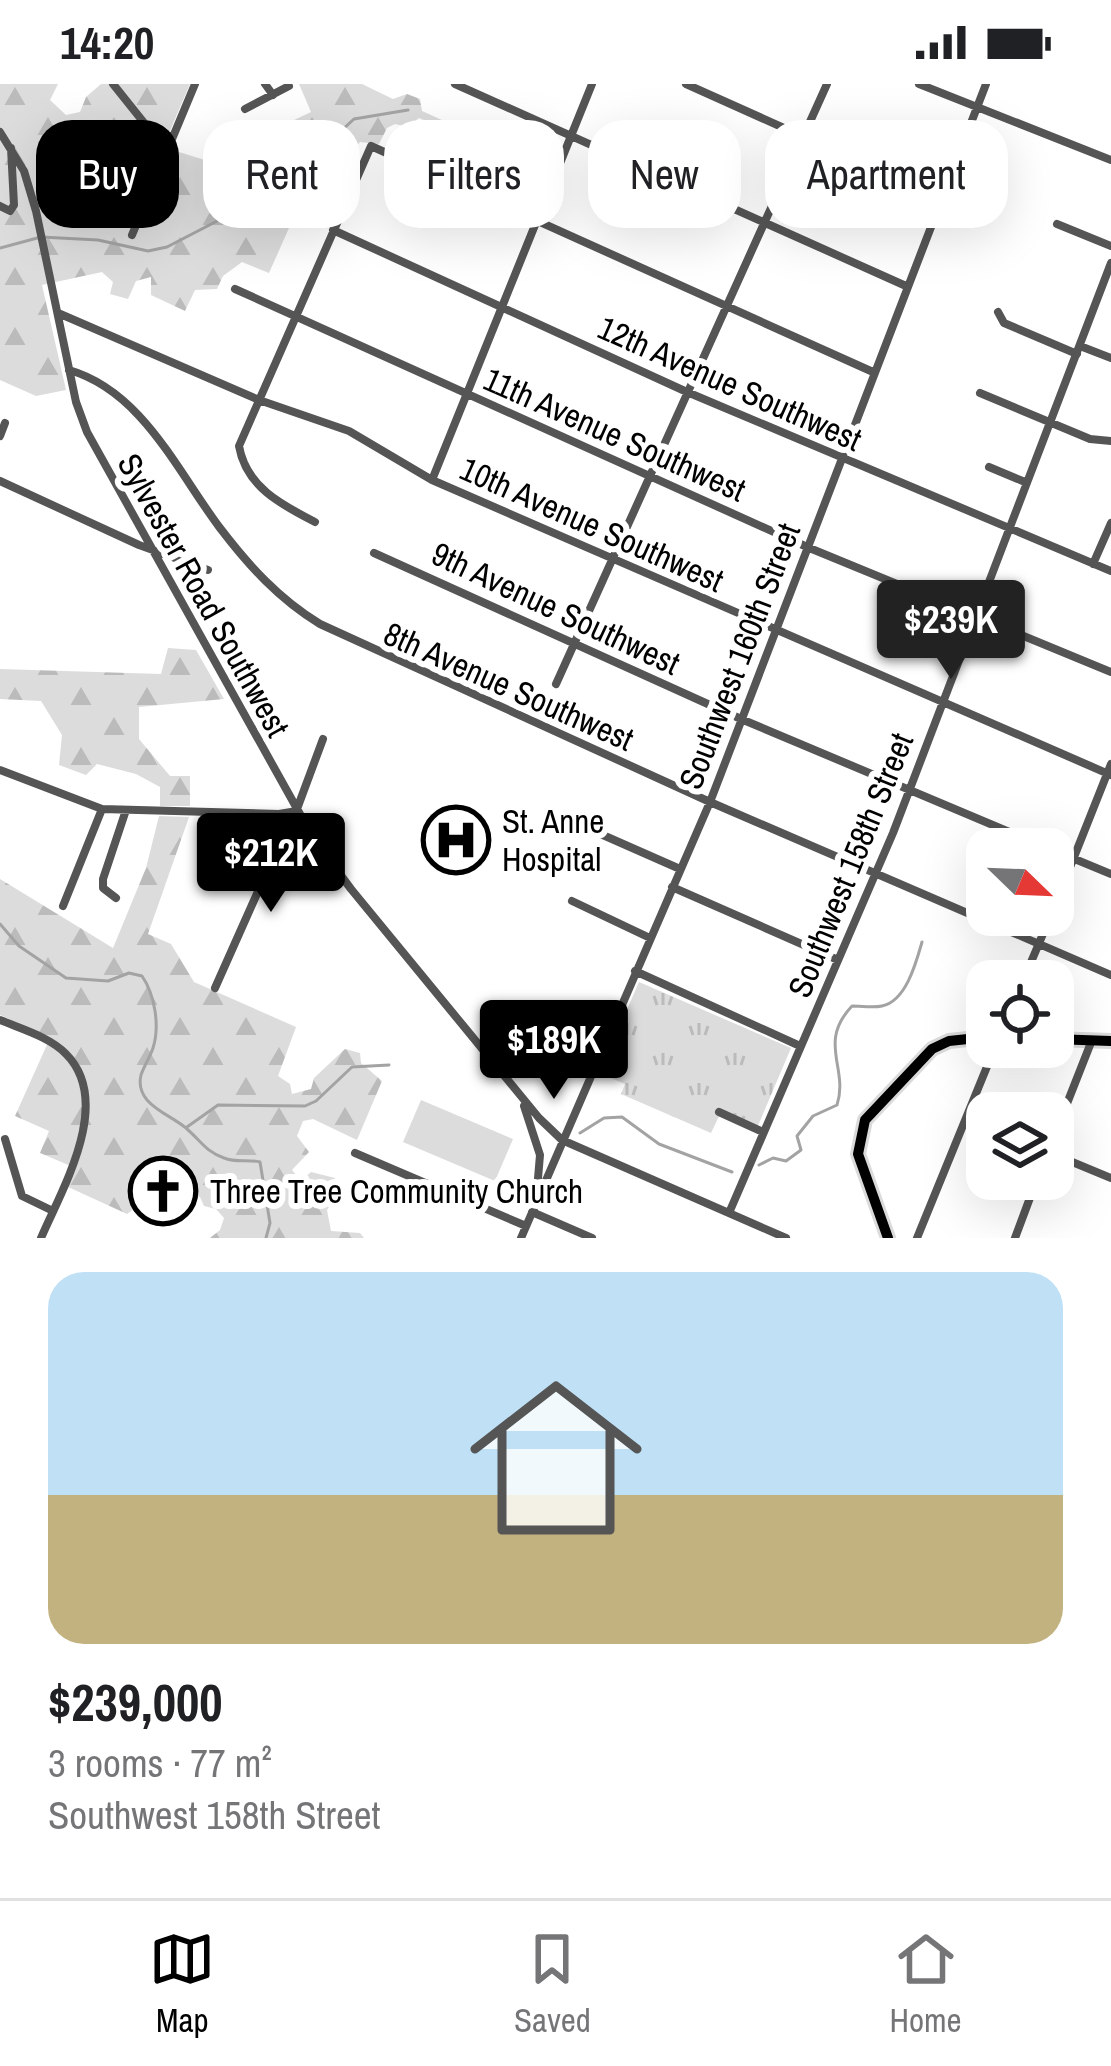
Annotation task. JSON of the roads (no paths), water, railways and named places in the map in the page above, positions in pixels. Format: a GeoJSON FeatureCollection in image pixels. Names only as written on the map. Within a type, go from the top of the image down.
{"type":"FeatureCollection","features":[{"type":"Feature","properties":{"kind":"main road"},"geometry":{"type":"LineString","coordinates":[[887,1238],[858,1154],[865,1120],[932,1049],[966,1039]]}},
{"type":"Feature","properties":{"kind":"main road"},"geometry":{"type":"LineString","coordinates":[[1074,1040],[1111,1041]]}},
{"type":"Feature","properties":{"kind":"street"},"geometry":{"type":"LineString","coordinates":[[113,84],[143,120]]}},
{"type":"Feature","properties":{"kind":"street"},"geometry":{"type":"LineString","coordinates":[[179,122],[195,84]]}},
{"type":"Feature","properties":{"kind":"street"},"geometry":{"type":"LineString","coordinates":[[265,84],[273,95]]}},
{"type":"Feature","properties":{"kind":"street"},"geometry":{"type":"LineString","coordinates":[[455,84],[907,286]]}},
{"type":"Feature","properties":{"kind":"street"},"geometry":{"type":"LineString","coordinates":[[564,157],[592,84]]}},
{"type":"Feature","properties":{"kind":"street"},"geometry":{"type":"LineString","coordinates":[[686,84],[766,120]]}},
{"type":"Feature","properties":{"kind":"street"},"geometry":{"type":"LineString","coordinates":[[809,120],[826,84]]}},
{"type":"Feature","properties":{"kind":"street"},"geometry":{"type":"LineString","coordinates":[[919,84],[1111,160]]}},
{"type":"Feature","properties":{"kind":"street","name":"Southwest 160th Street"},"geometry":{"type":"LineString","coordinates":[[969,120],[986,84]]}},
{"type":"Feature","properties":{"kind":"street"},"geometry":{"type":"LineString","coordinates":[[245,109],[290,86]]}},
{"type":"Feature","properties":{"kind":"street","name":"Sylvester Road Southwest"},"geometry":{"type":"LineString","coordinates":[[0,132],[24,171],[36,211],[87,432],[150,549],[297,811],[351,890],[518,1094],[562,1140]]}},
{"type":"Feature","properties":{"kind":"street"},"geometry":{"type":"LineString","coordinates":[[0,206],[10,211],[14,205],[11,146]]}},
{"type":"Feature","properties":{"kind":"street"},"geometry":{"type":"LineString","coordinates":[[315,523],[268,496],[239,452],[371,146],[384,152]]}},
{"type":"Feature","properties":{"kind":"street"},"geometry":{"type":"LineString","coordinates":[[556,684],[765,219]]}},
{"type":"Feature","properties":{"kind":"street"},"geometry":{"type":"LineString","coordinates":[[1057,224],[1111,246]]}},
{"type":"Feature","properties":{"kind":"street"},"geometry":{"type":"LineString","coordinates":[[132,235],[135,228]]}},
{"type":"Feature","properties":{"kind":"street"},"geometry":{"type":"LineString","coordinates":[[432,480],[536,228]]}},
{"type":"Feature","properties":{"kind":"street"},"geometry":{"type":"LineString","coordinates":[[552,228],[874,372]]}},
{"type":"Feature","properties":{"kind":"street","name":"Southwest 160th Street"},"geometry":{"type":"LineString","coordinates":[[520,1238],[710,802],[929,228]]}},
{"type":"Feature","properties":{"kind":"street","name":"12th Avenue Southwest"},"geometry":{"type":"LineString","coordinates":[[333,230],[687,392],[1111,572]]}},
{"type":"Feature","properties":{"kind":"street","name":"Southwest 158th Street"},"geometry":{"type":"LineString","coordinates":[[729,1213],[876,875],[1111,263]]}},
{"type":"Feature","properties":{"kind":"street","name":"11th Avenue Southwest"},"geometry":{"type":"LineString","coordinates":[[236,289],[807,547],[1111,672]]}},
{"type":"Feature","properties":{"kind":"street"},"geometry":{"type":"LineString","coordinates":[[1100,294],[1111,299]]}},
{"type":"Feature","properties":{"kind":"street","name":"10th Avenue Southwest"},"geometry":{"type":"LineString","coordinates":[[57,312],[259,400],[349,431],[432,480],[610,560],[1110,770]]}},
{"type":"Feature","properties":{"kind":"street"},"geometry":{"type":"LineString","coordinates":[[998,313],[1004,323],[1111,358]]}},
{"type":"Feature","properties":{"kind":"street","name":"8th Avenue Southwest"},"geometry":{"type":"LineString","coordinates":[[69,370],[96,378],[126,400],[220,528],[272,589],[298,611],[351,641],[710,802],[1111,975]]}},
{"type":"Feature","properties":{"kind":"street"},"geometry":{"type":"LineString","coordinates":[[980,394],[1090,439],[1111,441]]}},
{"type":"Feature","properties":{"kind":"street"},"geometry":{"type":"LineString","coordinates":[[0,436],[5,423]]}},
{"type":"Feature","properties":{"kind":"street"},"geometry":{"type":"LineString","coordinates":[[989,467],[1025,482]]}},
{"type":"Feature","properties":{"kind":"street"},"geometry":{"type":"LineString","coordinates":[[0,481],[208,570]]}},
{"type":"Feature","properties":{"kind":"street"},"geometry":{"type":"LineString","coordinates":[[1093,564],[1111,523]]}},
{"type":"Feature","properties":{"kind":"street","name":"9th Avenue Southwest"},"geometry":{"type":"LineString","coordinates":[[374,553],[740,718],[999,828]]}},
{"type":"Feature","properties":{"kind":"street"},"geometry":{"type":"LineString","coordinates":[[0,770],[102,809],[279,814],[297,811],[322,739]]}},
{"type":"Feature","properties":{"kind":"street"},"geometry":{"type":"LineString","coordinates":[[1074,857],[1110,770]]}},
{"type":"Feature","properties":{"kind":"street"},"geometry":{"type":"LineString","coordinates":[[63,906],[102,809]]}},
{"type":"Feature","properties":{"kind":"street"},"geometry":{"type":"LineString","coordinates":[[116,898],[103,887],[103,879],[126,810]]}},
{"type":"Feature","properties":{"kind":"street"},"geometry":{"type":"LineString","coordinates":[[215,988],[284,833],[304,822]]}},
{"type":"Feature","properties":{"kind":"street"},"geometry":{"type":"LineString","coordinates":[[596,832],[680,869]]}},
{"type":"Feature","properties":{"kind":"street","name":"9th Avenue Southwest"},"geometry":{"type":"LineString","coordinates":[[1074,859],[1111,874]]}},
{"type":"Feature","properties":{"kind":"street"},"geometry":{"type":"LineString","coordinates":[[673,887],[838,961]]}},
{"type":"Feature","properties":{"kind":"street"},"geometry":{"type":"LineString","coordinates":[[572,901],[650,938]]}},
{"type":"Feature","properties":{"kind":"street"},"geometry":{"type":"LineString","coordinates":[[1032,960],[1042,936]]}},
{"type":"Feature","properties":{"kind":"street"},"geometry":{"type":"LineString","coordinates":[[635,971],[800,1046]]}},
{"type":"Feature","properties":{"kind":"street"},"geometry":{"type":"LineString","coordinates":[[0,1020],[68,1055],[84,1091],[83,1124],[70,1172],[41,1238]]}},
{"type":"Feature","properties":{"kind":"street"},"geometry":{"type":"LineString","coordinates":[[1072,1092],[1092,1040]]}},
{"type":"Feature","properties":{"kind":"street"},"geometry":{"type":"LineString","coordinates":[[518,1094],[540,1155],[532,1210],[592,1238]]}},
{"type":"Feature","properties":{"kind":"street"},"geometry":{"type":"LineString","coordinates":[[719,1112],[763,1132]]}},
{"type":"Feature","properties":{"kind":"street"},"geometry":{"type":"LineString","coordinates":[[917,1238],[966,1119]]}},
{"type":"Feature","properties":{"kind":"street"},"geometry":{"type":"LineString","coordinates":[[5,1138],[20,1192],[53,1210]]}},
{"type":"Feature","properties":{"kind":"street"},"geometry":{"type":"LineString","coordinates":[[562,1140],[785,1238]]}},
{"type":"Feature","properties":{"kind":"street"},"geometry":{"type":"LineString","coordinates":[[355,1153],[526,1226]]}},
{"type":"Feature","properties":{"kind":"street"},"geometry":{"type":"LineString","coordinates":[[1074,1163],[1111,1178]]}},
{"type":"Feature","properties":{"kind":"street"},"geometry":{"type":"LineString","coordinates":[[1015,1238],[1029,1200]]}},
{"type":"Feature","properties":{"kind":"waterway"},"geometry":{"type":"LineString","coordinates":[[0,248],[41,237],[98,240],[148,251],[167,247],[221,219],[255,189],[303,166],[354,119],[408,110]]}},
{"type":"Feature","properties":{"kind":"waterway"},"geometry":{"type":"LineString","coordinates":[[0,924],[19,946],[66,978],[108,981],[129,973],[142,976],[156,1021],[153,1048],[141,1075],[143,1094],[212,1152],[260,1162],[270,1223],[266,1238]]}},
{"type":"Feature","properties":{"kind":"waterway"},"geometry":{"type":"LineString","coordinates":[[759,1165],[773,1158],[786,1161],[801,1150],[797,1136],[813,1116],[837,1105],[835,1044],[842,1019],[852,1006],[882,1006],[898,997],[922,942]]}},
{"type":"Feature","properties":{"kind":"waterway"},"geometry":{"type":"LineString","coordinates":[[187,1127],[218,1105],[305,1106],[352,1067],[389,1065]]}},
{"type":"Feature","properties":{"kind":"waterway"},"geometry":{"type":"LineString","coordinates":[[580,1133],[604,1118],[622,1117],[659,1144],[732,1172]]}},
{"type":"Feature","properties":{"kind":"place","name":"St. Anne Hospital"},"geometry":{"type":"Point","coordinates":[456,840]}},
{"type":"Feature","properties":{"kind":"place","name":"Three Tree Community Church"},"geometry":{"type":"Point","coordinates":[163,1191]}}]}
